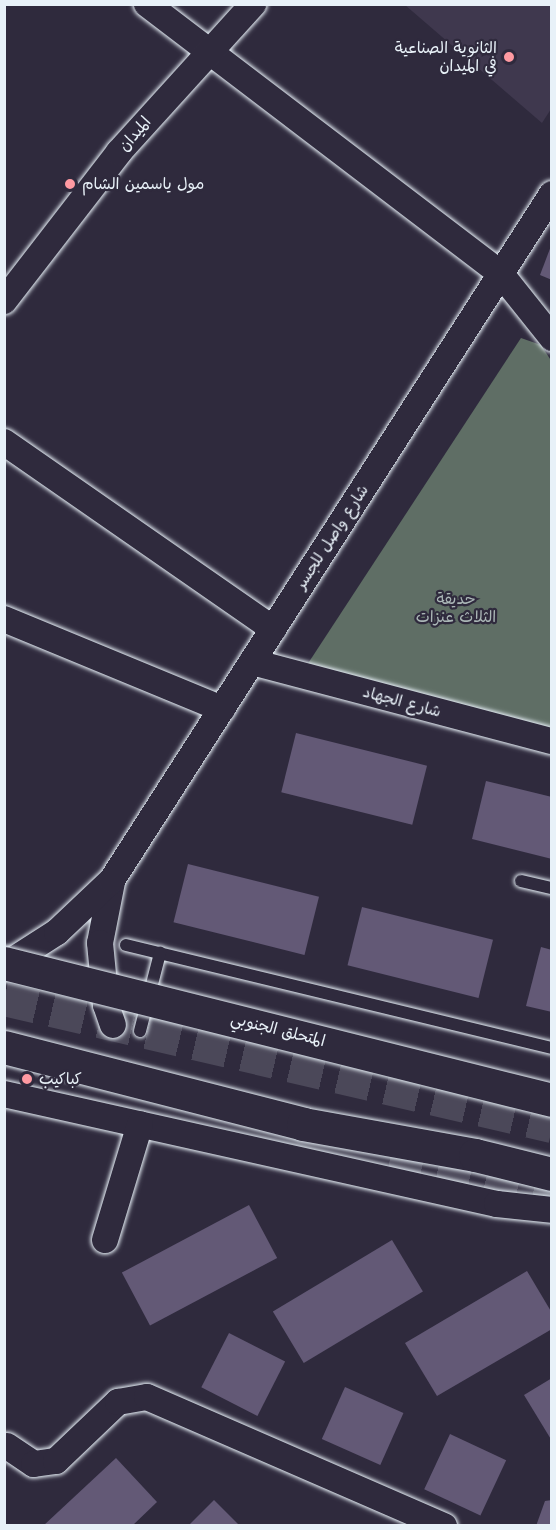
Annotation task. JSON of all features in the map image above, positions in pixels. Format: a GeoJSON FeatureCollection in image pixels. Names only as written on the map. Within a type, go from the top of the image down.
{"type":"FeatureCollection","features":[{"type":"Feature","properties":{"kind":"highway","name":"المتحلق الجنوبي"},"geometry":{"type":"LineString","coordinates":[[4,965],[130,992],[552,1100]]}},
{"type":"Feature","properties":{"kind":"highway"},"geometry":{"type":"LineString","coordinates":[[4,1047],[303,1124],[475,1155],[552,1174]]}},
{"type":"Feature","properties":{"kind":"highway"},"geometry":{"type":"LineString","coordinates":[[475,1155],[552,1182]]}},
{"type":"Feature","properties":{"kind":"street"},"geometry":{"type":"LineString","coordinates":[[147,4],[501,274],[552,338]]}},
{"type":"Feature","properties":{"kind":"street","name":"الميدان"},"geometry":{"type":"LineString","coordinates":[[4,301],[119,152],[207,52],[253,4]]}},
{"type":"Feature","properties":{"kind":"street","name":"شارع واصل للجسر"},"geometry":{"type":"LineString","coordinates":[[4,965],[57,932],[112,880],[552,194]]}},
{"type":"Feature","properties":{"kind":"street"},"geometry":{"type":"LineString","coordinates":[[4,442],[273,629]]}},
{"type":"Feature","properties":{"kind":"street"},"geometry":{"type":"LineString","coordinates":[[4,619],[222,709]]}},
{"type":"Feature","properties":{"kind":"street","name":"شارع الجهاد"},"geometry":{"type":"LineString","coordinates":[[252,662],[552,741]]}},
{"type":"Feature","properties":{"kind":"street","name":"شارع واصل للجسر"},"geometry":{"type":"LineString","coordinates":[[112,880],[100,943],[106,1005],[113,1025]]}},
{"type":"Feature","properties":{"kind":"street"},"geometry":{"type":"LineString","coordinates":[[4,1094],[497,1204],[552,1210]]}},
{"type":"Feature","properties":{"kind":"street"},"geometry":{"type":"LineString","coordinates":[[105,1240],[140,1124]]}},
{"type":"Feature","properties":{"kind":"street"},"geometry":{"type":"LineString","coordinates":[[7,1446],[34,1464],[56,1461],[117,1402],[147,1397],[444,1526]]}},
{"type":"Feature","properties":{"kind":"lane"},"geometry":{"type":"LineString","coordinates":[[521,880],[552,888]]}},
{"type":"Feature","properties":{"kind":"lane"},"geometry":{"type":"LineString","coordinates":[[126,945],[552,1048]]}},
{"type":"Feature","properties":{"kind":"lane"},"geometry":{"type":"LineString","coordinates":[[140,1031],[160,952]]}},
{"type":"Feature","properties":{"kind":"shaded area","name":"الثانوية الصناعية في الميدان"},"geometry":{"type":"Polygon","coordinates":[[[405,5],[551,5],[551,109],[542,123],[405,5]]]}},
{"type":"Feature","properties":{"kind":"green space","name":"حديقة الثلاث عنزات"},"geometry":{"type":"Polygon","coordinates":[[[521,338],[541,345],[552,362],[551,732],[307,665],[521,338]]]}},
{"type":"Feature","properties":{"kind":"building"},"geometry":{"type":"Polygon","coordinates":[[[552,246],[552,280],[540,275],[552,246]]]}},
{"type":"Feature","properties":{"kind":"building"},"geometry":{"type":"Polygon","coordinates":[[[296,733],[427,766],[412,825],[281,792],[296,733]]]}},
{"type":"Feature","properties":{"kind":"building"},"geometry":{"type":"Polygon","coordinates":[[[486,781],[552,797],[552,859],[472,839],[486,781]]]}},
{"type":"Feature","properties":{"kind":"building"},"geometry":{"type":"Polygon","coordinates":[[[188,864],[319,897],[304,955],[173,922],[188,864]]]}},
{"type":"Feature","properties":{"kind":"building"},"geometry":{"type":"Polygon","coordinates":[[[362,907],[493,940],[478,998],[347,965],[362,907]]]}},
{"type":"Feature","properties":{"kind":"building"},"geometry":{"type":"Polygon","coordinates":[[[541,947],[552,950],[552,1012],[526,1006],[541,947]]]}},
{"type":"Feature","properties":{"kind":"building"},"geometry":{"type":"Polygon","coordinates":[[[249,1205],[277,1258],[150,1326],[122,1273],[249,1205]]]}},
{"type":"Feature","properties":{"kind":"building"},"geometry":{"type":"Polygon","coordinates":[[[392,1240],[423,1291],[304,1363],[273,1312],[392,1240]]]}},
{"type":"Feature","properties":{"kind":"building"},"geometry":{"type":"Polygon","coordinates":[[[527,1271],[552,1313],[552,1329],[437,1396],[405,1343],[527,1271]]]}},
{"type":"Feature","properties":{"kind":"building"},"geometry":{"type":"Polygon","coordinates":[[[229,1333],[285,1362],[257,1416],[201,1387],[229,1333]]]}},
{"type":"Feature","properties":{"kind":"building"},"geometry":{"type":"Polygon","coordinates":[[[552,1378],[552,1441],[524,1395],[552,1378]]]}},
{"type":"Feature","properties":{"kind":"building"},"geometry":{"type":"Polygon","coordinates":[[[345,1387],[403,1413],[380,1465],[322,1439],[345,1387]]]}},
{"type":"Feature","properties":{"kind":"building"},"geometry":{"type":"Polygon","coordinates":[[[450,1434],[506,1460],[480,1515],[424,1489],[450,1434]]]}},
{"type":"Feature","properties":{"kind":"building"},"geometry":{"type":"Polygon","coordinates":[[[116,1458],[157,1502],[132,1526],[43,1526],[116,1458]]]}},
{"type":"Feature","properties":{"kind":"building"},"geometry":{"type":"Polygon","coordinates":[[[214,1500],[240,1526],[188,1526],[214,1500]]]}},
{"type":"Feature","properties":{"kind":"building"},"geometry":{"type":"Polygon","coordinates":[[[552,1500],[552,1526],[536,1526],[545,1501],[552,1500]]]}},
{"type":"Feature","properties":{"kind":"tunnel"},"geometry":{"type":"LineString","coordinates":[[4,999],[552,1126]]}},
{"type":"Feature","properties":{"kind":"tunnel"},"geometry":{"type":"LineString","coordinates":[[391,1154],[552,1190]]}},
{"type":"Feature","properties":{"kind":"place","name":"الثانوية الصناعية في الميدان"},"geometry":{"type":"Point","coordinates":[509,57]}},
{"type":"Feature","properties":{"kind":"place","name":"مول ياسمين الشام"},"geometry":{"type":"Point","coordinates":[70,184]}},
{"type":"Feature","properties":{"kind":"place","name":"كباكيب"},"geometry":{"type":"Point","coordinates":[27,1079]}}]}
